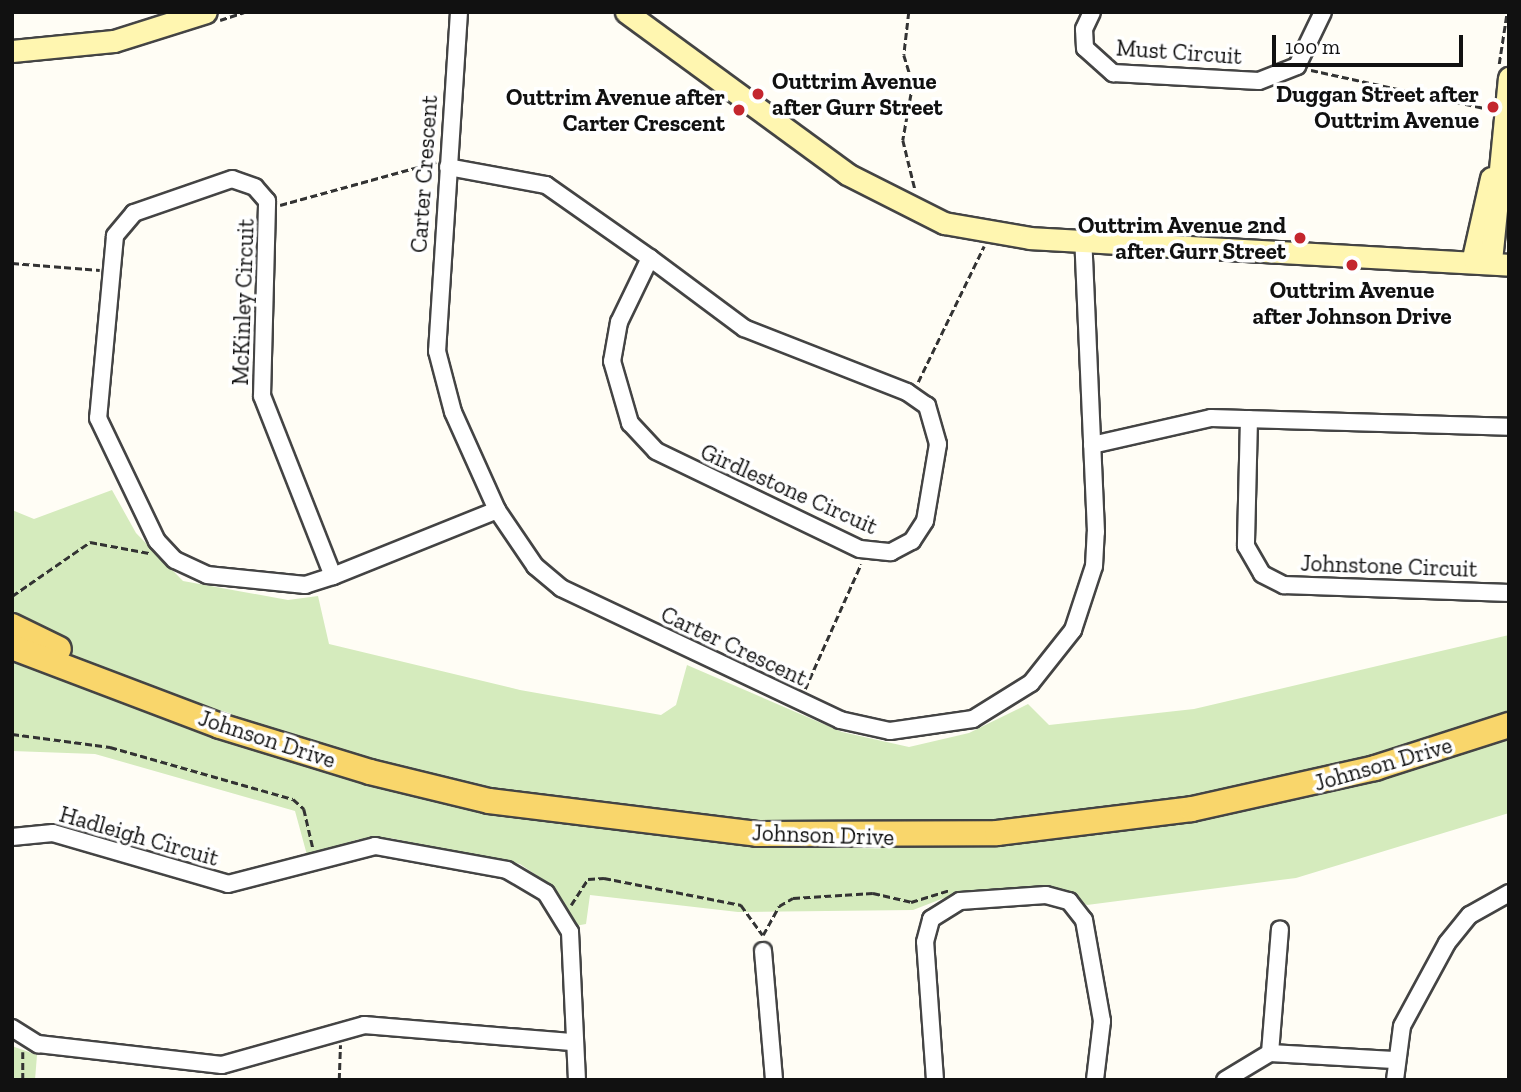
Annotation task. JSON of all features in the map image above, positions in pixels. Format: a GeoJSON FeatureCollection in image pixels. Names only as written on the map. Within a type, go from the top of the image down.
{"type":"FeatureCollection","features":[{"type":"Feature","properties":{"kind":"main road","name":"Johnson Drive"},"geometry":{"type":"LineString","coordinates":[[12,626],[142,695]]}},
{"type":"Feature","properties":{"kind":"main road","name":"Johnson Drive"},"geometry":{"type":"LineString","coordinates":[[12,647],[142,695],[369,772],[489,801],[624,822],[771,835],[998,833],[1192,809],[1375,768],[1509,725]]}},
{"type":"Feature","properties":{"kind":"street"},"geometry":{"type":"LineString","coordinates":[[12,51],[114,41],[206,12]]}},
{"type":"Feature","properties":{"kind":"street","name":"Carter Crescent"},"geometry":{"type":"LineString","coordinates":[[459,12],[448,163],[439,366],[497,510],[535,566],[590,604],[840,720],[924,730],[1004,704],[1047,667],[1073,630],[1094,566],[1083,240]]}},
{"type":"Feature","properties":{"kind":"street"},"geometry":{"type":"LineString","coordinates":[[626,12],[847,174],[903,207],[987,233],[1491,261],[1503,76]]}},
{"type":"Feature","properties":{"kind":"street","name":"Must Circuit"},"geometry":{"type":"LineString","coordinates":[[1092,12],[1084,29],[1085,48],[1113,73],[1259,81],[1276,79],[1299,63]]}},
{"type":"Feature","properties":{"kind":"street"},"geometry":{"type":"LineString","coordinates":[[1299,63],[1323,12]]}},
{"type":"Feature","properties":{"kind":"street","name":"Girdlestone Circuit"},"geometry":{"type":"LineString","coordinates":[[448,163],[546,185],[650,258],[744,328],[911,394],[927,406],[937,428],[925,521],[906,546],[866,551],[678,465],[630,423],[615,387],[613,348],[650,258]]}},
{"type":"Feature","properties":{"kind":"street","name":"McKinley Circuit"},"geometry":{"type":"LineString","coordinates":[[164,551],[98,418],[115,236],[134,213],[232,179],[260,191],[271,214],[262,396],[333,576]]}},
{"type":"Feature","properties":{"kind":"street"},"geometry":{"type":"LineString","coordinates":[[1092,445],[1184,421],[1250,419],[1509,427]]}},
{"type":"Feature","properties":{"kind":"street","name":"Johnstone Circuit"},"geometry":{"type":"LineString","coordinates":[[1250,419],[1246,546],[1262,574],[1284,585],[1509,593]]}},
{"type":"Feature","properties":{"kind":"street"},"geometry":{"type":"LineString","coordinates":[[164,551],[207,575],[284,586],[333,576],[497,510]]}},
{"type":"Feature","properties":{"kind":"street","name":"Hadleigh Circuit"},"geometry":{"type":"LineString","coordinates":[[12,837],[52,833],[228,884],[316,861],[385,847],[528,879],[560,911],[569,932],[571,1042],[577,1080]]}},
{"type":"Feature","properties":{"kind":"street"},"geometry":{"type":"LineString","coordinates":[[1395,1080],[1394,1060],[1402,1026],[1447,943],[1470,915],[1509,893]]}},
{"type":"Feature","properties":{"kind":"street"},"geometry":{"type":"LineString","coordinates":[[936,1080],[925,943],[930,919],[960,901],[1046,895],[1069,901],[1084,920],[1102,1021],[1095,1080]]}},
{"type":"Feature","properties":{"kind":"street"},"geometry":{"type":"LineString","coordinates":[[1270,1053],[1280,929]]}},
{"type":"Feature","properties":{"kind":"street"},"geometry":{"type":"LineString","coordinates":[[764,951],[775,1080]]}},
{"type":"Feature","properties":{"kind":"street"},"geometry":{"type":"LineString","coordinates":[[12,1028],[28,1039],[222,1065],[339,1030],[364,1026],[571,1042]]}},
{"type":"Feature","properties":{"kind":"street"},"geometry":{"type":"LineString","coordinates":[[1225,1080],[1270,1053],[1394,1060]]}},
{"type":"Feature","properties":{"kind":"path"},"geometry":{"type":"LineString","coordinates":[[909,12],[904,55],[914,84],[903,140],[921,202]]}},
{"type":"Feature","properties":{"kind":"path"},"geometry":{"type":"LineString","coordinates":[[1503,76],[1507,12]]}},
{"type":"Feature","properties":{"kind":"path"},"geometry":{"type":"LineString","coordinates":[[1299,63],[1316,73],[1492,110]]}},
{"type":"Feature","properties":{"kind":"path"},"geometry":{"type":"LineString","coordinates":[[1490,122],[1494,98]]}},
{"type":"Feature","properties":{"kind":"path"},"geometry":{"type":"LineString","coordinates":[[282,204],[448,163]]}},
{"type":"Feature","properties":{"kind":"path"},"geometry":{"type":"LineString","coordinates":[[911,394],[985,245],[994,246]]}},
{"type":"Feature","properties":{"kind":"path"},"geometry":{"type":"LineString","coordinates":[[12,262],[92,270]]}},
{"type":"Feature","properties":{"kind":"path"},"geometry":{"type":"LineString","coordinates":[[12,596],[90,542],[153,555],[164,551]]}},
{"type":"Feature","properties":{"kind":"path"},"geometry":{"type":"LineString","coordinates":[[813,699],[803,695],[866,551]]}},
{"type":"Feature","properties":{"kind":"path"},"geometry":{"type":"LineString","coordinates":[[12,734],[110,747],[293,799],[304,809],[316,861]]}},
{"type":"Feature","properties":{"kind":"path"},"geometry":{"type":"LineString","coordinates":[[577,918],[573,897],[594,877],[741,905],[764,935],[779,906],[793,898],[873,893],[911,902],[956,888]]}},
{"type":"Feature","properties":{"kind":"path"},"geometry":{"type":"LineString","coordinates":[[339,1030],[339,1080]]}},
{"type":"Feature","properties":{"kind":"path"},"geometry":{"type":"LineString","coordinates":[[23,1080],[28,1039]]}},
{"type":"Feature","properties":{"kind":"green space"},"geometry":{"type":"Polygon","coordinates":[[[112,490],[136,533],[183,581],[288,600],[318,596],[329,644],[520,690],[661,715],[676,705],[687,665],[842,732],[909,747],[969,733],[1028,704],[1049,725],[1194,709],[1509,635],[1509,813],[1296,878],[1087,905],[1059,889],[944,898],[913,910],[738,912],[590,895],[586,924],[575,926],[545,881],[520,864],[390,838],[359,839],[307,855],[295,811],[95,754],[12,751],[12,510],[34,519],[112,490]]]}},
{"type":"Feature","properties":{"kind":"green space"},"geometry":{"type":"Polygon","coordinates":[[[12,1046],[37,1055],[35,1080],[12,1080],[12,1046]]]}},
{"type":"Feature","properties":{"kind":"place","name":"Outtrim Avenue after Gurr Street"},"geometry":{"type":"Point","coordinates":[758,94]}},
{"type":"Feature","properties":{"kind":"place","name":"Duggan Street after Outtrim Avenue"},"geometry":{"type":"Point","coordinates":[1493,107]}},
{"type":"Feature","properties":{"kind":"place","name":"Outtrim Avenue after Carter Crescent"},"geometry":{"type":"Point","coordinates":[739,110]}},
{"type":"Feature","properties":{"kind":"place","name":"Outtrim Avenue 2nd after Gurr Street"},"geometry":{"type":"Point","coordinates":[1300,238]}},
{"type":"Feature","properties":{"kind":"place","name":"Outtrim Avenue after Johnson Drive"},"geometry":{"type":"Point","coordinates":[1352,265]}}]}
